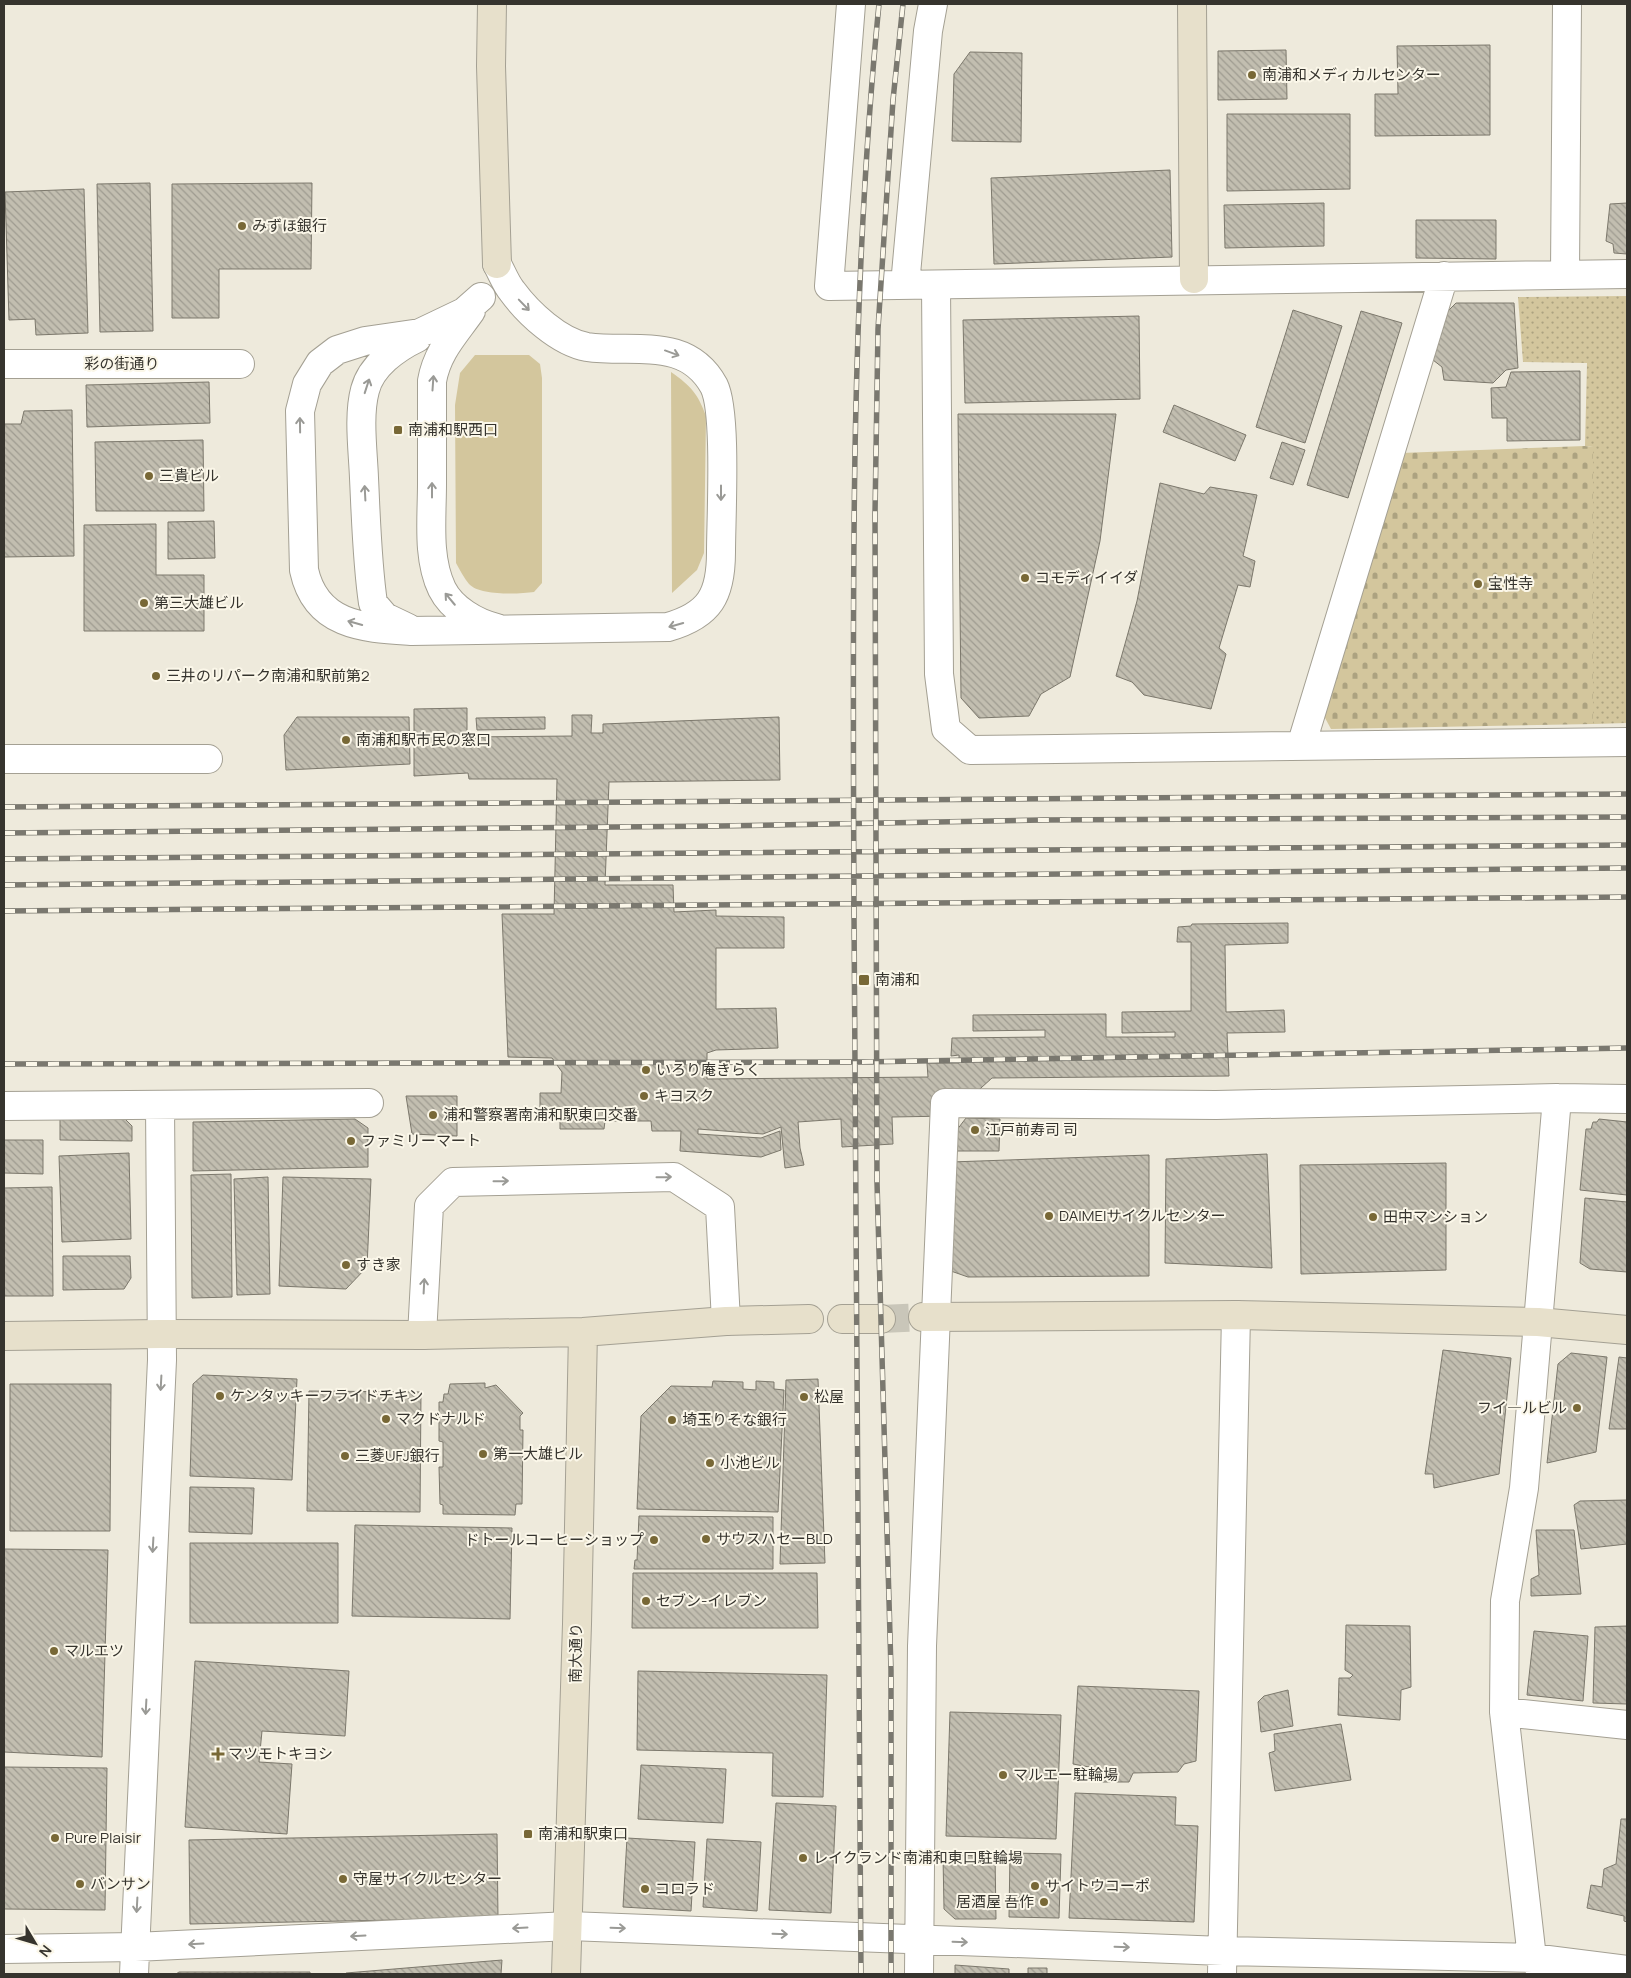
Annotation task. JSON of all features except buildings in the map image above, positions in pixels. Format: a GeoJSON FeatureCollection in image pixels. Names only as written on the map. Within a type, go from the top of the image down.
{"type":"FeatureCollection","features":[{"type":"Feature","properties":{"kind":"street"},"geometry":{"type":"LineString","coordinates":[[481,297],[464,312],[420,333],[365,341],[337,350],[320,363],[307,384],[300,411],[304,570],[308,586],[324,609],[343,620],[372,628],[421,631],[507,631],[668,627],[694,618],[706,609],[714,597],[721,564],[720,413],[714,387],[699,367],[680,356],[660,349],[586,347],[563,338],[511,291],[498,264],[492,4]]}},
{"type":"Feature","properties":{"kind":"street"},"geometry":{"type":"LineString","coordinates":[[851,4],[829,286],[1194,279],[1627,274]]}},
{"type":"Feature","properties":{"kind":"street"},"geometry":{"type":"LineString","coordinates":[[905,285],[933,4]]}},
{"type":"Feature","properties":{"kind":"street"},"geometry":{"type":"LineString","coordinates":[[1192,4],[1194,279]]}},
{"type":"Feature","properties":{"kind":"street"},"geometry":{"type":"LineString","coordinates":[[1566,274],[1567,4]]}},
{"type":"Feature","properties":{"kind":"street"},"geometry":{"type":"LineString","coordinates":[[498,264],[481,297],[442,348],[435,364],[432,382],[432,539],[435,569],[447,596],[456,607],[471,618],[507,631]]}},
{"type":"Feature","properties":{"kind":"street"},"geometry":{"type":"LineString","coordinates":[[1301,746],[1444,276]]}},
{"type":"Feature","properties":{"kind":"street"},"geometry":{"type":"LineString","coordinates":[[936,285],[939,674],[946,729],[970,750],[1627,742]]}},
{"type":"Feature","properties":{"kind":"street"},"geometry":{"type":"LineString","coordinates":[[421,631],[401,626],[385,617],[373,603],[362,434],[365,391],[370,377],[382,361],[396,350],[463,316],[481,297]]}},
{"type":"Feature","properties":{"kind":"street","name":"彩の街通り"},"geometry":{"type":"LineString","coordinates":[[4,364],[240,364]]}},
{"type":"Feature","properties":{"kind":"street"},"geometry":{"type":"LineString","coordinates":[[4,759],[208,759]]}},
{"type":"Feature","properties":{"kind":"street"},"geometry":{"type":"LineString","coordinates":[[1539,1966],[1504,1712],[1505,1601],[1524,1488],[1558,1098]]}},
{"type":"Feature","properties":{"kind":"street"},"geometry":{"type":"LineString","coordinates":[[919,1974],[922,1646],[930,1318],[945,1103],[1216,1105],[1627,1098]]}},
{"type":"Feature","properties":{"kind":"street"},"geometry":{"type":"LineString","coordinates":[[4,1106],[369,1103]]}},
{"type":"Feature","properties":{"kind":"street"},"geometry":{"type":"LineString","coordinates":[[134,1974],[161,1334],[160,1105]]}},
{"type":"Feature","properties":{"kind":"street"},"geometry":{"type":"LineString","coordinates":[[422,1335],[429,1206],[453,1182],[674,1177],[720,1207],[726,1320]]}},
{"type":"Feature","properties":{"kind":"street"},"geometry":{"type":"LineString","coordinates":[[930,1318],[1236,1315],[1538,1322],[1627,1330]]}},
{"type":"Feature","properties":{"kind":"street"},"geometry":{"type":"LineString","coordinates":[[1223,1962],[1236,1315]]}},
{"type":"Feature","properties":{"kind":"street"},"geometry":{"type":"LineString","coordinates":[[4,1336],[161,1334],[422,1335],[582,1332],[726,1320],[809,1319]]}},
{"type":"Feature","properties":{"kind":"street"},"geometry":{"type":"LineString","coordinates":[[842,1319],[881,1319]]}},
{"type":"Feature","properties":{"kind":"street","name":"南大通り"},"geometry":{"type":"LineString","coordinates":[[566,1974],[569,1926],[582,1332]]}},
{"type":"Feature","properties":{"kind":"street"},"geometry":{"type":"LineString","coordinates":[[1504,1712],[1627,1725]]}},
{"type":"Feature","properties":{"kind":"street"},"geometry":{"type":"LineString","coordinates":[[4,1949],[135,1947],[569,1926],[920,1940],[1223,1962],[1539,1966],[1627,1970]]}},
{"type":"Feature","properties":{"kind":"green space"},"geometry":{"type":"Polygon","coordinates":[[[1627,296],[1627,723],[1593,724],[1593,447],[1585,446],[1587,363],[1523,362],[1518,297],[1627,296]]]}},
{"type":"Feature","properties":{"kind":"green space"},"geometry":{"type":"Polygon","coordinates":[[[475,355],[529,355],[540,364],[542,378],[542,583],[534,592],[500,593],[482,591],[474,588],[467,582],[456,563],[455,405],[460,373],[475,355]]]}},
{"type":"Feature","properties":{"kind":"green space"},"geometry":{"type":"Polygon","coordinates":[[[671,372],[693,391],[706,416],[704,553],[697,570],[672,593],[671,372]]]}},
{"type":"Feature","properties":{"kind":"green space","name":"宝性寺"},"geometry":{"type":"Polygon","coordinates":[[[1593,447],[1593,724],[1331,729],[1324,716],[1401,453],[1593,447]]]}},
{"type":"Feature","properties":{"kind":"tunnel"},"geometry":{"type":"LineString","coordinates":[[881,1319],[923,1317]]}},
{"type":"Feature","properties":{"kind":"railway"},"geometry":{"type":"LineString","coordinates":[[861,1974],[853,686],[855,459],[862,231],[869,117],[879,4]]}},
{"type":"Feature","properties":{"kind":"railway"},"geometry":{"type":"LineString","coordinates":[[891,1974],[891,1670],[877,1182],[875,514],[878,329],[893,100],[903,4]]}},
{"type":"Feature","properties":{"kind":"railway"},"geometry":{"type":"LineString","coordinates":[[4,807],[1627,794]]}},
{"type":"Feature","properties":{"kind":"railway"},"geometry":{"type":"LineString","coordinates":[[4,833],[720,826],[1042,820],[1627,817]]}},
{"type":"Feature","properties":{"kind":"railway"},"geometry":{"type":"LineString","coordinates":[[4,859],[1627,845]]}},
{"type":"Feature","properties":{"kind":"railway"},"geometry":{"type":"LineString","coordinates":[[4,885],[1627,868]]}},
{"type":"Feature","properties":{"kind":"railway"},"geometry":{"type":"LineString","coordinates":[[4,911],[1627,897]]}},
{"type":"Feature","properties":{"kind":"railway"},"geometry":{"type":"LineString","coordinates":[[4,1064],[861,1062],[1627,1048]]}},
{"type":"Feature","properties":{"kind":"place","name":"南浦和メディカルセンター"},"geometry":{"type":"Point","coordinates":[1252,75]}},
{"type":"Feature","properties":{"kind":"place","name":"みずほ銀行"},"geometry":{"type":"Point","coordinates":[242,226]}},
{"type":"Feature","properties":{"kind":"place","name":"南浦和駅西口"},"geometry":{"type":"Point","coordinates":[398,430]}},
{"type":"Feature","properties":{"kind":"place","name":"三貴ビル"},"geometry":{"type":"Point","coordinates":[149,476]}},
{"type":"Feature","properties":{"kind":"place","name":"コモディイイダ"},"geometry":{"type":"Point","coordinates":[1025,578]}},
{"type":"Feature","properties":{"kind":"place","name":"宝性寺"},"geometry":{"type":"Point","coordinates":[1478,584]}},
{"type":"Feature","properties":{"kind":"place","name":"第三大雄ビル"},"geometry":{"type":"Point","coordinates":[144,603]}},
{"type":"Feature","properties":{"kind":"place","name":"三井のリパーク南浦和駅前第2"},"geometry":{"type":"Point","coordinates":[156,676]}},
{"type":"Feature","properties":{"kind":"place","name":"南浦和駅市民の窓口"},"geometry":{"type":"Point","coordinates":[346,740]}},
{"type":"Feature","properties":{"kind":"place","name":"南浦和"},"geometry":{"type":"Point","coordinates":[864,980]}},
{"type":"Feature","properties":{"kind":"place","name":"いろり庵きらく"},"geometry":{"type":"Point","coordinates":[646,1070]}},
{"type":"Feature","properties":{"kind":"place","name":"キヨスク"},"geometry":{"type":"Point","coordinates":[644,1096]}},
{"type":"Feature","properties":{"kind":"place","name":"浦和警察署南浦和駅東口交番"},"geometry":{"type":"Point","coordinates":[433,1115]}},
{"type":"Feature","properties":{"kind":"place","name":"江戸前寿司 司"},"geometry":{"type":"Point","coordinates":[975,1130]}},
{"type":"Feature","properties":{"kind":"place","name":"ファミリーマート"},"geometry":{"type":"Point","coordinates":[351,1141]}},
{"type":"Feature","properties":{"kind":"place","name":"DAIMEIサイクルセンター"},"geometry":{"type":"Point","coordinates":[1049,1216]}},
{"type":"Feature","properties":{"kind":"place","name":"田中マンション"},"geometry":{"type":"Point","coordinates":[1373,1217]}},
{"type":"Feature","properties":{"kind":"place","name":"すき家"},"geometry":{"type":"Point","coordinates":[346,1265]}},
{"type":"Feature","properties":{"kind":"place","name":"ケンタッキーフライドチキン"},"geometry":{"type":"Point","coordinates":[220,1396]}},
{"type":"Feature","properties":{"kind":"place","name":"松屋"},"geometry":{"type":"Point","coordinates":[804,1397]}},
{"type":"Feature","properties":{"kind":"place","name":"フイ―ルビル"},"geometry":{"type":"Point","coordinates":[1577,1408]}},
{"type":"Feature","properties":{"kind":"place","name":"マクドナルド"},"geometry":{"type":"Point","coordinates":[386,1419]}},
{"type":"Feature","properties":{"kind":"place","name":"埼玉りそな銀行"},"geometry":{"type":"Point","coordinates":[672,1420]}},
{"type":"Feature","properties":{"kind":"place","name":"第一大雄ビル"},"geometry":{"type":"Point","coordinates":[483,1454]}},
{"type":"Feature","properties":{"kind":"place","name":"三菱UFJ銀行"},"geometry":{"type":"Point","coordinates":[345,1456]}},
{"type":"Feature","properties":{"kind":"place","name":"小池ビル"},"geometry":{"type":"Point","coordinates":[710,1463]}},
{"type":"Feature","properties":{"kind":"place","name":"サウスハセーBLD"},"geometry":{"type":"Point","coordinates":[706,1539]}},
{"type":"Feature","properties":{"kind":"place","name":"ドトールコーヒーショップ"},"geometry":{"type":"Point","coordinates":[654,1540]}},
{"type":"Feature","properties":{"kind":"place","name":"セブン-イレブン"},"geometry":{"type":"Point","coordinates":[646,1601]}},
{"type":"Feature","properties":{"kind":"place","name":"マルエツ"},"geometry":{"type":"Point","coordinates":[54,1651]}},
{"type":"Feature","properties":{"kind":"place","name":"マツモトキヨシ"},"geometry":{"type":"Point","coordinates":[218,1754]}},
{"type":"Feature","properties":{"kind":"place","name":"マルエー駐輪場"},"geometry":{"type":"Point","coordinates":[1003,1775]}},
{"type":"Feature","properties":{"kind":"place","name":"南浦和駅東口"},"geometry":{"type":"Point","coordinates":[528,1834]}},
{"type":"Feature","properties":{"kind":"place","name":"Pure Plaisir"},"geometry":{"type":"Point","coordinates":[55,1838]}},
{"type":"Feature","properties":{"kind":"place","name":"レイクランド南浦和東口駐輪場"},"geometry":{"type":"Point","coordinates":[803,1858]}},
{"type":"Feature","properties":{"kind":"place","name":"守屋サイクルセンター"},"geometry":{"type":"Point","coordinates":[343,1879]}},
{"type":"Feature","properties":{"kind":"place","name":"バンサン"},"geometry":{"type":"Point","coordinates":[80,1884]}},
{"type":"Feature","properties":{"kind":"place","name":"サイトウコーポ"},"geometry":{"type":"Point","coordinates":[1035,1886]}},
{"type":"Feature","properties":{"kind":"place","name":"コロラド"},"geometry":{"type":"Point","coordinates":[645,1889]}},
{"type":"Feature","properties":{"kind":"place","name":"居酒屋 吾作"},"geometry":{"type":"Point","coordinates":[1044,1902]}}]}
